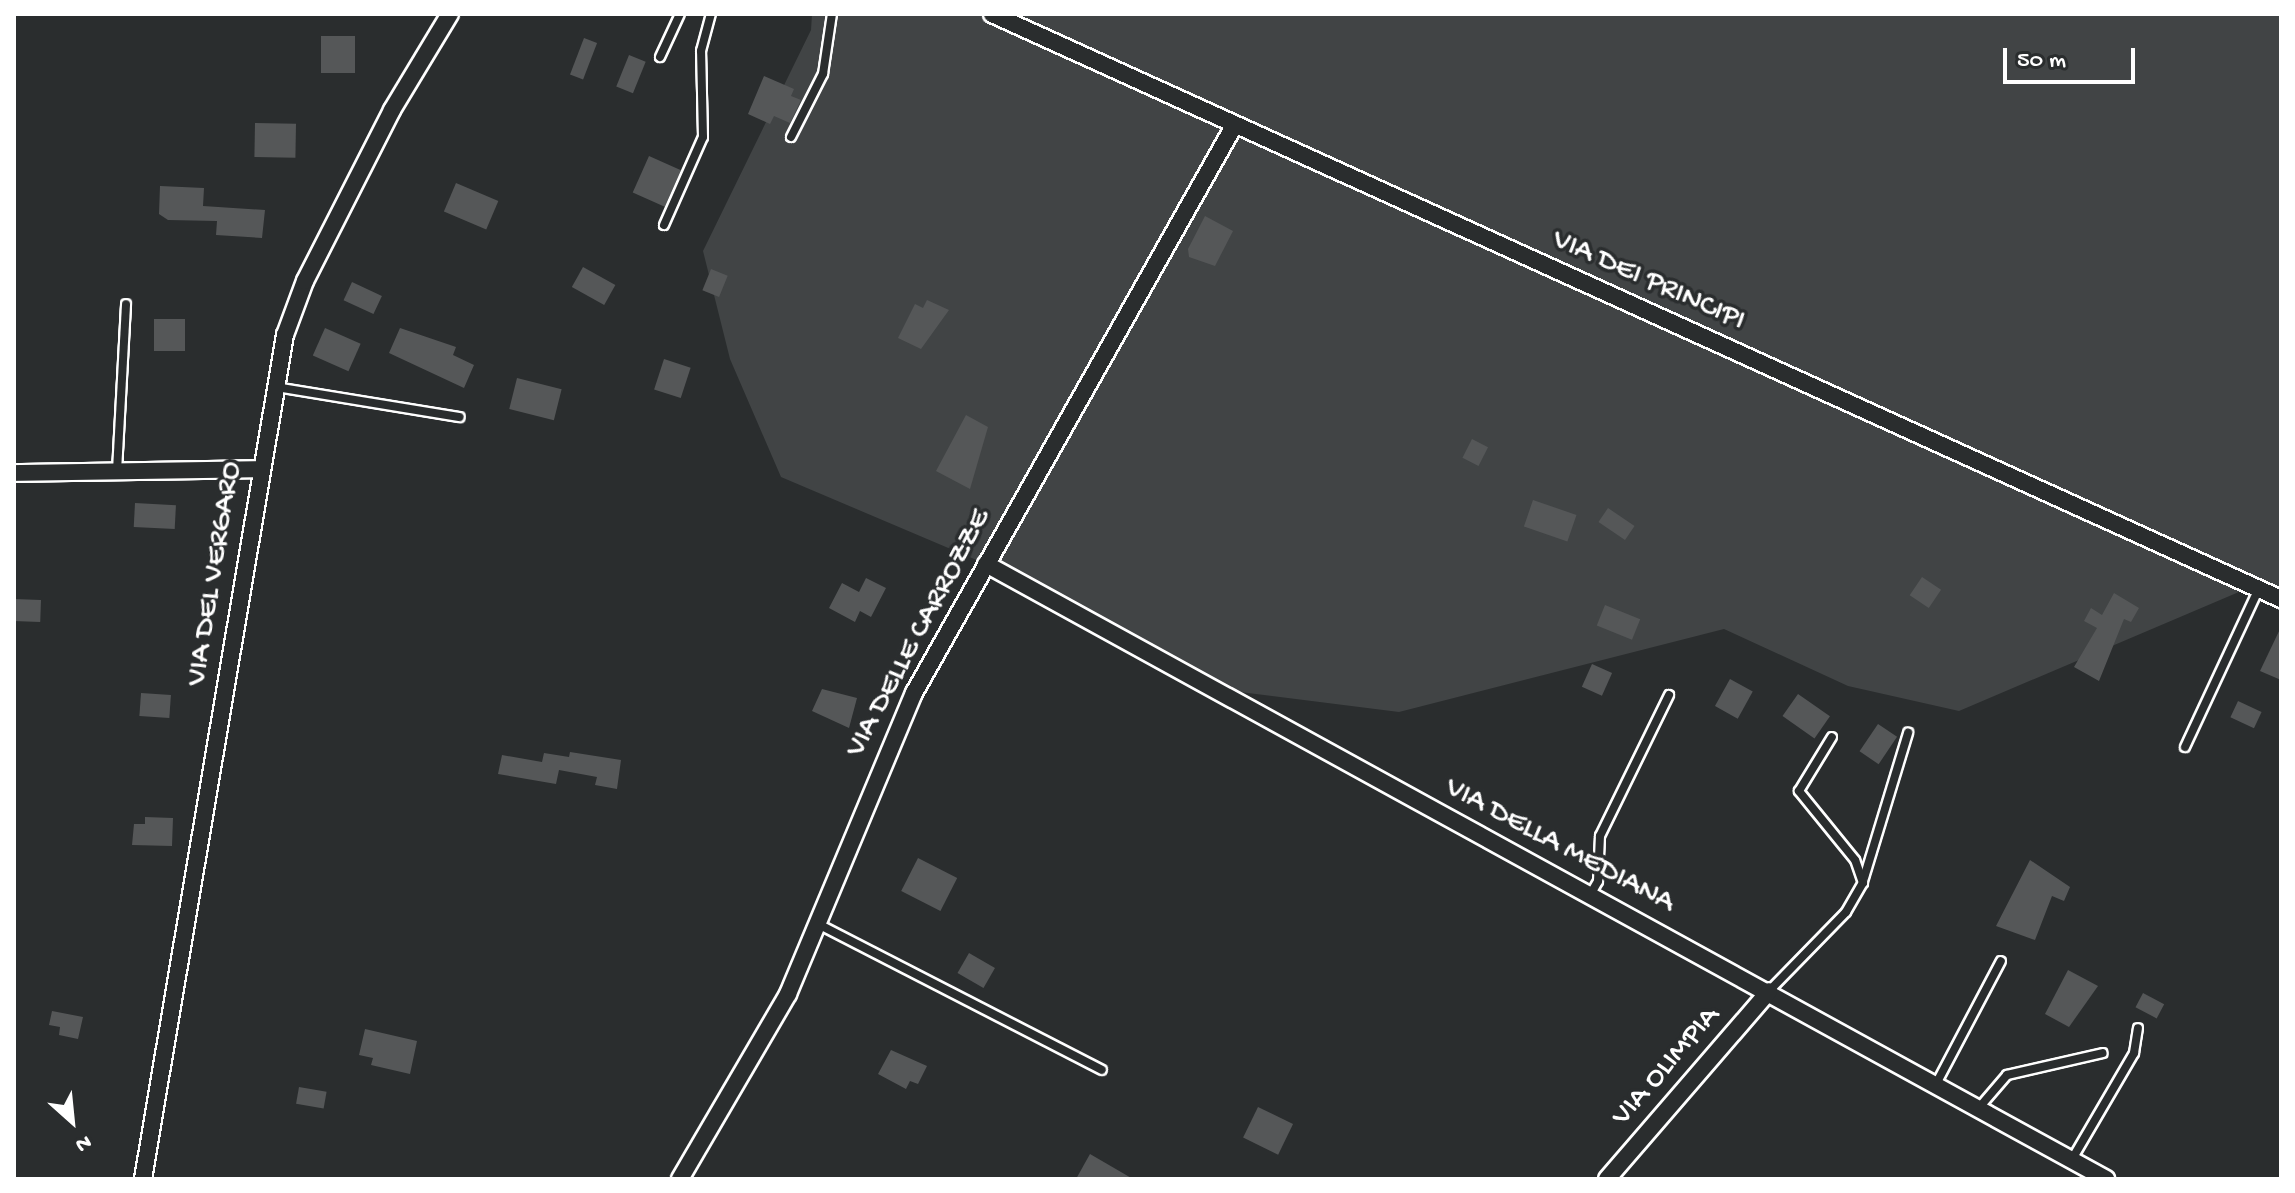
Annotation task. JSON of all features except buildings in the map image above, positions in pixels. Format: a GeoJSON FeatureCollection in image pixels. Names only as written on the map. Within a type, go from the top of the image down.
{"type":"FeatureCollection","features":[{"type":"Feature","properties":{"kind":"street","name":"VIA DEL VERGARO"},"geometry":{"type":"LineString","coordinates":[[143,1179],[276,387],[305,281],[404,86],[450,14]]}},
{"type":"Feature","properties":{"kind":"street","name":"VIA DEI PRINCIPI"},"geometry":{"type":"LineString","coordinates":[[992,14],[2281,599]]}},
{"type":"Feature","properties":{"kind":"street","name":"VIA DELLE CARROZZE"},"geometry":{"type":"LineString","coordinates":[[680,1179],[779,1012],[898,725],[1234,126]]}},
{"type":"Feature","properties":{"kind":"street"},"geometry":{"type":"LineString","coordinates":[[14,473],[261,469]]}},
{"type":"Feature","properties":{"kind":"street","name":"VIA DELLA MEDIANA"},"geometry":{"type":"LineString","coordinates":[[986,564],[1769,991],[1977,1110],[2106,1179]]}},
{"type":"Feature","properties":{"kind":"street","name":"VIA OLIMPIA"},"geometry":{"type":"LineString","coordinates":[[1607,1179],[1769,991]]}},
{"type":"Feature","properties":{"kind":"lane"},"geometry":{"type":"LineString","coordinates":[[660,57],[680,14]]}},
{"type":"Feature","properties":{"kind":"lane"},"geometry":{"type":"LineString","coordinates":[[664,225],[703,137],[701,51],[711,14]]}},
{"type":"Feature","properties":{"kind":"lane"},"geometry":{"type":"LineString","coordinates":[[791,137],[823,74],[832,14]]}},
{"type":"Feature","properties":{"kind":"lane"},"geometry":{"type":"LineString","coordinates":[[117,471],[126,304]]}},
{"type":"Feature","properties":{"kind":"lane"},"geometry":{"type":"LineString","coordinates":[[276,387],[460,417]]}},
{"type":"Feature","properties":{"kind":"lane"},"geometry":{"type":"LineString","coordinates":[[2185,747],[2259,588]]}},
{"type":"Feature","properties":{"kind":"lane"},"geometry":{"type":"LineString","coordinates":[[1590,896],[1598,881],[1600,836],[1669,695]]}},
{"type":"Feature","properties":{"kind":"lane"},"geometry":{"type":"LineString","coordinates":[[1769,991],[1846,912],[1863,883],[1908,733]]}},
{"type":"Feature","properties":{"kind":"lane"},"geometry":{"type":"LineString","coordinates":[[1832,737],[1799,791],[1855,860],[1863,883]]}},
{"type":"Feature","properties":{"kind":"lane"},"geometry":{"type":"LineString","coordinates":[[817,924],[1102,1070]]}},
{"type":"Feature","properties":{"kind":"lane"},"geometry":{"type":"LineString","coordinates":[[1935,1086],[2001,961]]}},
{"type":"Feature","properties":{"kind":"lane"},"geometry":{"type":"LineString","coordinates":[[2071,1161],[2131,1060],[2138,1028]]}},
{"type":"Feature","properties":{"kind":"lane"},"geometry":{"type":"LineString","coordinates":[[1977,1110],[2007,1075],[2103,1053]]}},
{"type":"Feature","properties":{"kind":"shaded area"},"geometry":{"type":"Polygon","coordinates":[[[812,14],[2281,14],[2281,599],[2253,586],[1959,711],[1848,686],[1724,629],[1399,712],[1200,687],[986,564],[781,477],[730,359],[703,251],[811,30],[812,14]]]}}]}
